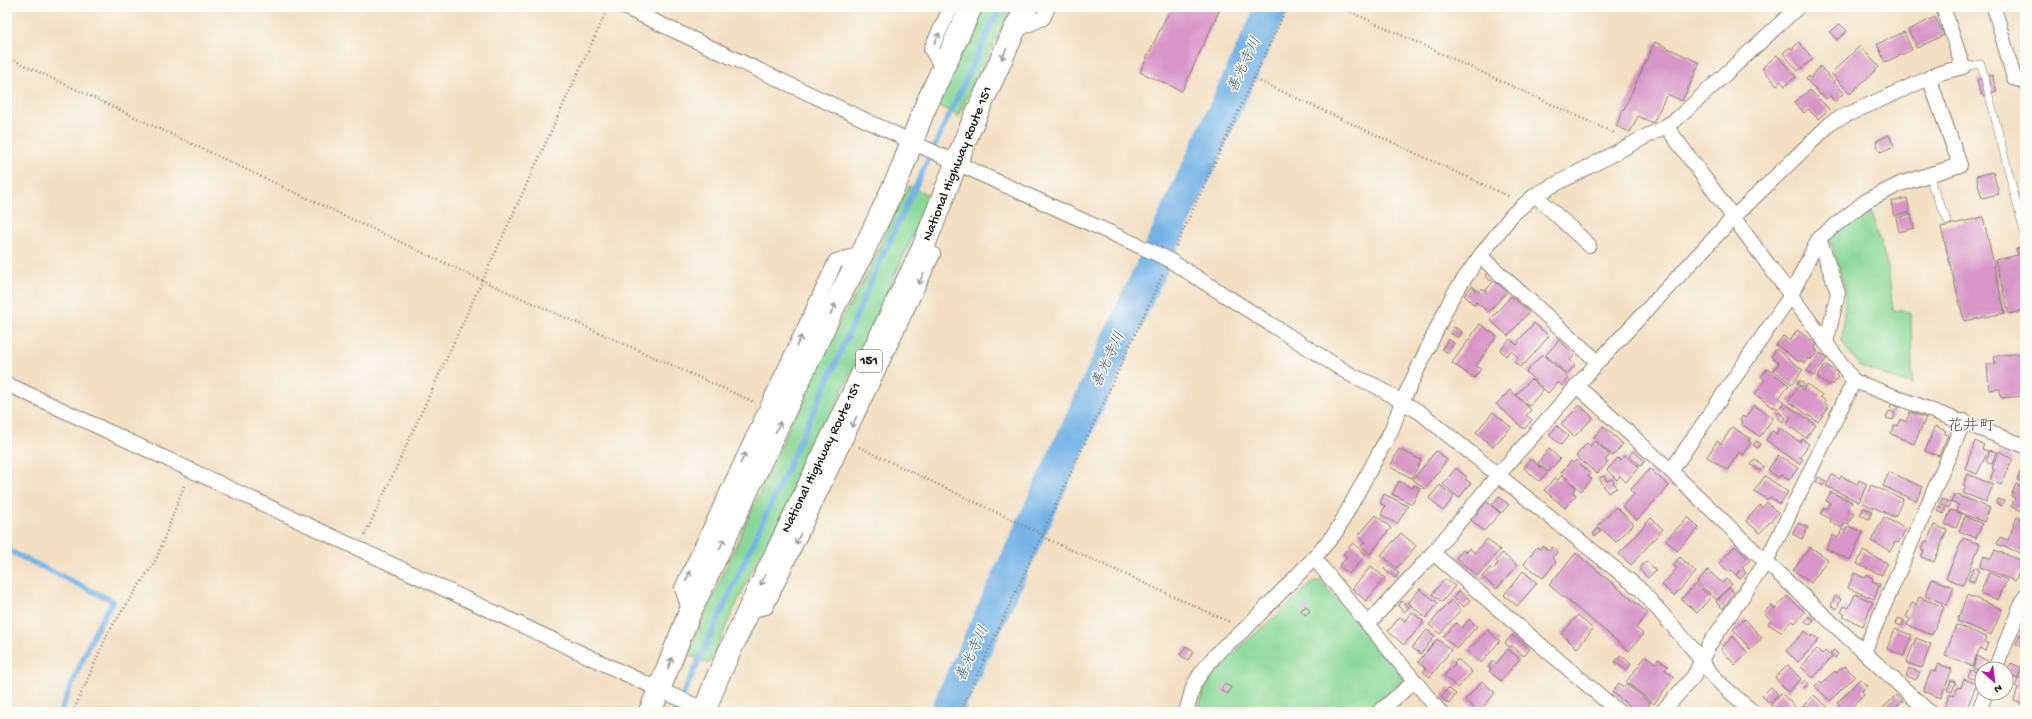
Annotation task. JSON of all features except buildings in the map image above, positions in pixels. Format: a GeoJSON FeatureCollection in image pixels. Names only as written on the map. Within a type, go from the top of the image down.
{"type":"FeatureCollection","features":[{"type":"Feature","properties":{"kind":"highway"},"geometry":{"type":"LineString","coordinates":[[650,712],[690,612],[833,308],[862,254],[901,171],[912,140],[942,68],[971,7]]}},
{"type":"Feature","properties":{"kind":"highway","name":"National Highway Route 151"},"geometry":{"type":"LineString","coordinates":[[707,711],[718,676],[923,248],[957,162],[1014,31],[1027,7]]}},
{"type":"Feature","properties":{"kind":"street"},"geometry":{"type":"LineString","coordinates":[[624,7],[1168,259],[1351,375],[1374,385],[1421,413],[1640,589],[1692,648],[1722,685],[1753,712]]}},
{"type":"Feature","properties":{"kind":"street"},"geometry":{"type":"LineString","coordinates":[[942,68],[931,49],[951,7]]}},
{"type":"Feature","properties":{"kind":"street"},"geometry":{"type":"LineString","coordinates":[[1014,31],[1043,18],[1048,7]]}},
{"type":"Feature","properties":{"kind":"street"},"geometry":{"type":"LineString","coordinates":[[1186,712],[1194,684],[1204,667],[1220,649],[1245,629],[1314,558],[1336,532],[1358,495],[1391,431],[1402,402],[1454,295],[1480,256],[1512,215],[1523,203],[1535,195],[1666,126],[1678,118],[1798,7]]}},
{"type":"Feature","properties":{"kind":"street"},"geometry":{"type":"LineString","coordinates":[[1368,624],[1433,553],[1498,476],[1578,387],[1598,362],[1733,218],[1833,121],[1929,78],[1962,67],[1943,7]]}},
{"type":"Feature","properties":{"kind":"street"},"geometry":{"type":"LineString","coordinates":[[1994,7],[2014,78],[2025,82]]}},
{"type":"Feature","properties":{"kind":"street"},"geometry":{"type":"LineString","coordinates":[[1671,471],[1791,295],[1819,238],[1866,201],[1900,184],[1960,165],[1929,78]]}},
{"type":"Feature","properties":{"kind":"street"},"geometry":{"type":"LineString","coordinates":[[1666,126],[1854,381],[1964,421],[2025,446]]}},
{"type":"Feature","properties":{"kind":"street"},"geometry":{"type":"LineString","coordinates":[[1535,195],[1589,245]]}},
{"type":"Feature","properties":{"kind":"street"},"geometry":{"type":"LineString","coordinates":[[1819,238],[1838,293],[1826,343]]}},
{"type":"Feature","properties":{"kind":"street"},"geometry":{"type":"LineString","coordinates":[[749,610],[766,607],[933,254],[923,248]]}},
{"type":"Feature","properties":{"kind":"street"},"geometry":{"type":"LineString","coordinates":[[690,612],[682,588],[836,261],[862,254]]}},
{"type":"Feature","properties":{"kind":"street"},"geometry":{"type":"LineString","coordinates":[[1480,256],[1598,362]]}},
{"type":"Feature","properties":{"kind":"street"},"geometry":{"type":"LineString","coordinates":[[1662,712],[1694,676],[1709,645],[1766,562],[1854,381]]}},
{"type":"Feature","properties":{"kind":"street"},"geometry":{"type":"LineString","coordinates":[[7,384],[707,711]]}},
{"type":"Feature","properties":{"kind":"street"},"geometry":{"type":"LineString","coordinates":[[1578,387],[1671,471],[1766,562],[1929,712]]}},
{"type":"Feature","properties":{"kind":"street"},"geometry":{"type":"LineString","coordinates":[[1864,652],[1964,421]]}},
{"type":"Feature","properties":{"kind":"street"},"geometry":{"type":"LineString","coordinates":[[1433,553],[1619,712]]}},
{"type":"Feature","properties":{"kind":"street"},"geometry":{"type":"LineString","coordinates":[[1314,558],[1440,712]]}},
{"type":"Feature","properties":{"kind":"street"},"geometry":{"type":"LineString","coordinates":[[1998,661],[2025,596]]}},
{"type":"Feature","properties":{"kind":"street"},"geometry":{"type":"LineString","coordinates":[[1379,712],[1414,681]]}},
{"type":"Feature","properties":{"kind":"street"},"geometry":{"type":"LineString","coordinates":[[1978,712],[1983,701]]}},
{"type":"Feature","properties":{"kind":"lane"},"geometry":{"type":"LineString","coordinates":[[1962,67],[1981,64],[2025,236]]}},
{"type":"Feature","properties":{"kind":"lane"},"geometry":{"type":"LineString","coordinates":[[1932,174],[1932,186],[1948,221]]}},
{"type":"Feature","properties":{"kind":"path"},"geometry":{"type":"LineString","coordinates":[[359,548],[481,280],[608,7]]}},
{"type":"Feature","properties":{"kind":"path"},"geometry":{"type":"LineString","coordinates":[[960,712],[1168,259],[1287,7]]}},
{"type":"Feature","properties":{"kind":"path"},"geometry":{"type":"LineString","coordinates":[[1340,7],[1634,142]]}},
{"type":"Feature","properties":{"kind":"path"},"geometry":{"type":"LineString","coordinates":[[7,57],[481,280],[767,408]]}},
{"type":"Feature","properties":{"kind":"path"},"geometry":{"type":"LineString","coordinates":[[1253,78],[1523,203]]}},
{"type":"Feature","properties":{"kind":"path"},"geometry":{"type":"LineString","coordinates":[[845,440],[1038,532],[1041,535],[1245,629]]}},
{"type":"Feature","properties":{"kind":"path"},"geometry":{"type":"LineString","coordinates":[[73,712],[109,631],[156,560],[191,470]]}},
{"type":"Feature","properties":{"kind":"green space"},"geometry":{"type":"Polygon","coordinates":[[[982,7],[1012,7],[958,116],[937,105],[982,7]]]}},
{"type":"Feature","properties":{"kind":"green space"},"geometry":{"type":"Polygon","coordinates":[[[909,186],[931,196],[793,499],[754,566],[709,664],[687,654],[824,349],[868,273],[890,222],[909,186]]]}},
{"type":"Feature","properties":{"kind":"green space"},"geometry":{"type":"Polygon","coordinates":[[[1871,212],[1888,268],[1893,310],[1911,312],[1912,385],[1859,366],[1842,341],[1845,298],[1842,279],[1829,236],[1871,212]]]}},
{"type":"Feature","properties":{"kind":"green space"},"geometry":{"type":"Polygon","coordinates":[[[1315,581],[1321,581],[1403,676],[1402,684],[1370,712],[1199,712],[1198,710],[1203,691],[1217,668],[1315,581]]]}},
{"type":"Feature","properties":{"kind":"waterway"},"geometry":{"type":"LineString","coordinates":[[675,712],[839,356],[877,268],[1000,7]]}},
{"type":"Feature","properties":{"kind":"waterway","name":"善光寺川"},"geometry":{"type":"LineString","coordinates":[[946,712],[1272,7]]}},
{"type":"Feature","properties":{"kind":"waterway"},"geometry":{"type":"LineString","coordinates":[[7,550],[113,601],[95,631],[60,712]]}},
{"type":"Feature","properties":{"kind":"district","name":"花井町"},"geometry":{"type":"Point","coordinates":[1971,427]}}]}
